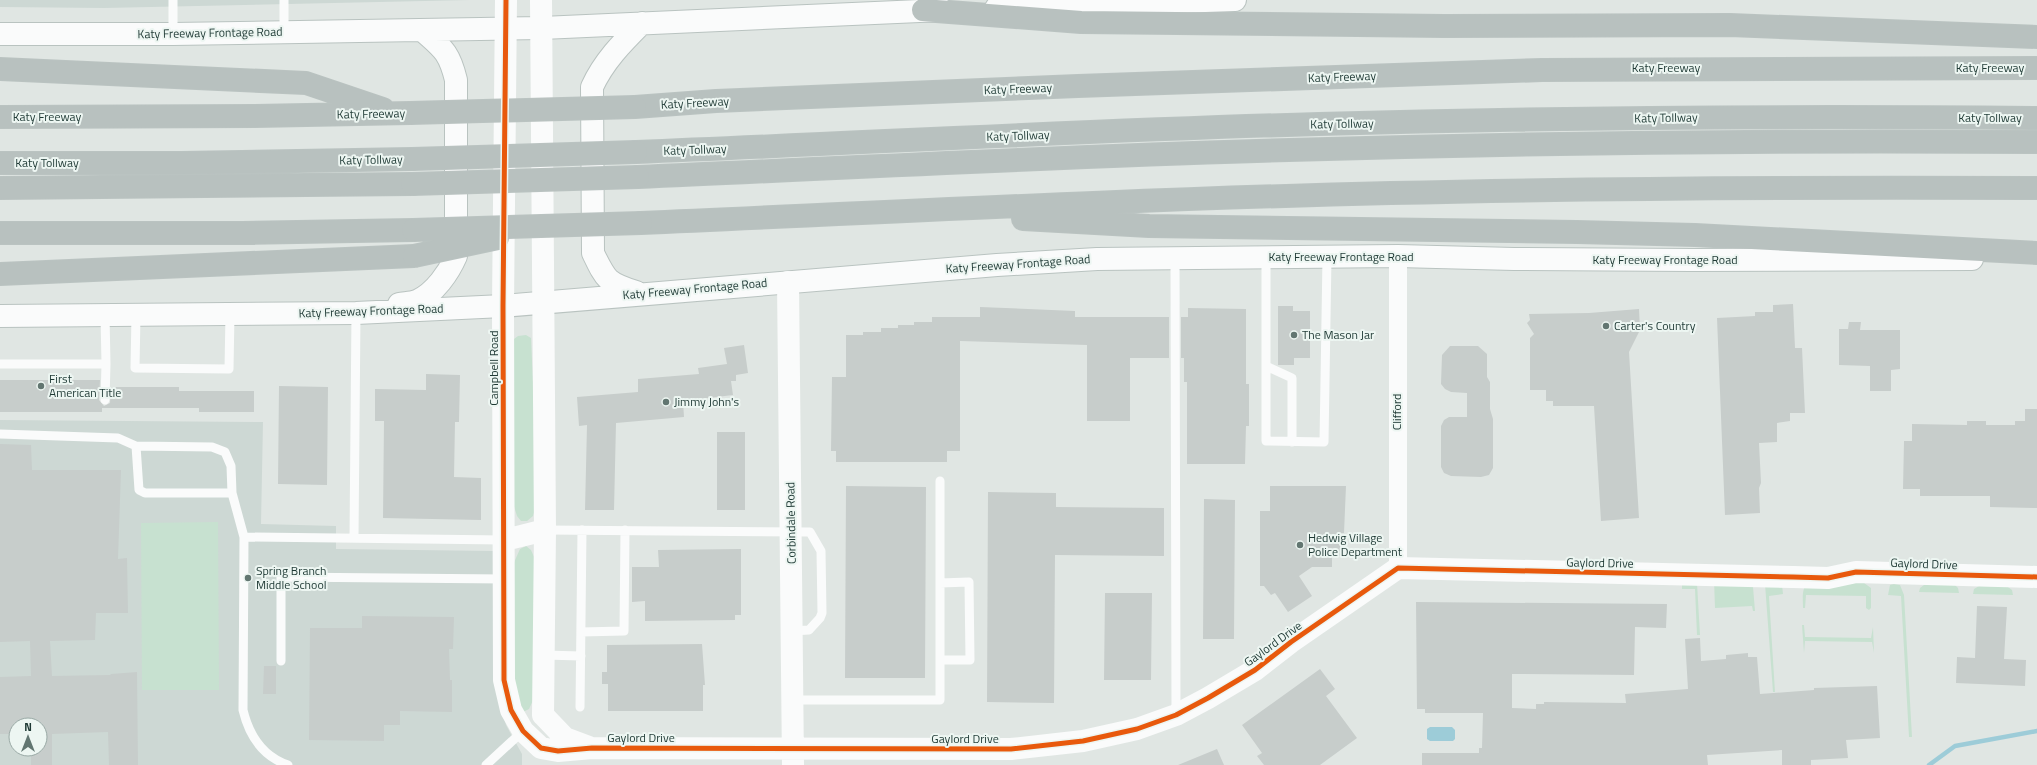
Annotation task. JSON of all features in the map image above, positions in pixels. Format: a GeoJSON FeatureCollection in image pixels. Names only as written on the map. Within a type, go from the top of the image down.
{"type":"FeatureCollection","features":[{"type":"Feature","properties":{"kind":"highway"},"geometry":{"type":"LineString","coordinates":[[923,10],[1081,22],[1444,26],[1730,25],[2037,37]]}},
{"type":"Feature","properties":{"kind":"highway","name":"Katy Freeway"},"geometry":{"type":"LineString","coordinates":[[0,117],[404,113],[635,107],[724,101],[1078,86],[1542,70],[2037,68]]}},
{"type":"Feature","properties":{"kind":"highway"},"geometry":{"type":"LineString","coordinates":[[0,69],[306,82],[404,113]]}},
{"type":"Feature","properties":{"kind":"highway","name":"Katy Tollway"},"geometry":{"type":"LineString","coordinates":[[0,163],[180,164],[412,159],[636,152],[1335,124],[1539,119],[1825,116],[2037,118]]}},
{"type":"Feature","properties":{"kind":"highway","name":"Katy Tollway"},"geometry":{"type":"LineString","coordinates":[[0,188],[412,184],[638,177],[1340,148],[1566,143],[1847,141],[2037,142]]}},
{"type":"Feature","properties":{"kind":"highway"},"geometry":{"type":"LineString","coordinates":[[0,233],[234,233],[550,227],[1263,197],[1514,190],[2037,188]]}},
{"type":"Feature","properties":{"kind":"highway"},"geometry":{"type":"LineString","coordinates":[[896,212],[1149,226],[1688,235],[2037,253]]}},
{"type":"Feature","properties":{"kind":"highway"},"geometry":{"type":"LineString","coordinates":[[0,274],[414,256],[550,227]]}},
{"type":"Feature","properties":{"kind":"main road","name":"Campbell Road"},"geometry":{"type":"LineString","coordinates":[[506,0],[503,306],[505,540],[504,680],[511,710],[523,731]]}},
{"type":"Feature","properties":{"kind":"main road"},"geometry":{"type":"LineString","coordinates":[[523,731],[544,715],[545,530],[541,0]]}},
{"type":"Feature","properties":{"kind":"main road","name":"Katy Freeway Frontage Road"},"geometry":{"type":"LineString","coordinates":[[0,34],[174,34],[542,28],[923,10],[1235,0]]}},
{"type":"Feature","properties":{"kind":"main road"},"geometry":{"type":"LineString","coordinates":[[642,23],[622,42],[600,68],[592,86],[593,253],[605,277],[616,286],[642,294]]}},
{"type":"Feature","properties":{"kind":"main road"},"geometry":{"type":"LineString","coordinates":[[356,313],[418,301],[437,285],[450,271],[456,256],[456,80],[452,62],[446,52],[422,30]]}},
{"type":"Feature","properties":{"kind":"main road","name":"Katy Freeway Frontage Road"},"geometry":{"type":"LineString","coordinates":[[0,316],[356,313],[503,306],[1032,262],[1175,258],[1398,256],[1692,260],[2037,259]]}},
{"type":"Feature","properties":{"kind":"main road","name":"Corbindale Road"},"geometry":{"type":"LineString","coordinates":[[788,282],[793,757]]}},
{"type":"Feature","properties":{"kind":"main road"},"geometry":{"type":"LineString","coordinates":[[505,540],[545,530]]}},
{"type":"Feature","properties":{"kind":"main road","name":"Gaylord Drive"},"geometry":{"type":"LineString","coordinates":[[523,731],[541,748],[558,751],[592,748],[793,757],[1011,749],[1083,741],[1137,729],[1176,715],[1255,670],[1291,642],[1398,568],[1828,578],[1856,572],[2037,577]]}},
{"type":"Feature","properties":{"kind":"main road","name":"Gaylord Drive"},"geometry":{"type":"LineString","coordinates":[[544,715],[565,738],[592,748]]}},
{"type":"Feature","properties":{"kind":"street","name":"Clifford"},"geometry":{"type":"LineString","coordinates":[[1398,256],[1398,568]]}},
{"type":"Feature","properties":{"kind":"lane"},"geometry":{"type":"LineString","coordinates":[[173,0],[174,34]]}},
{"type":"Feature","properties":{"kind":"lane"},"geometry":{"type":"LineString","coordinates":[[284,0],[284,32]]}},
{"type":"Feature","properties":{"kind":"lane"},"geometry":{"type":"LineString","coordinates":[[1266,257],[1266,441],[1324,442],[1327,257]]}},
{"type":"Feature","properties":{"kind":"lane"},"geometry":{"type":"LineString","coordinates":[[1175,258],[1176,715]]}},
{"type":"Feature","properties":{"kind":"lane"},"geometry":{"type":"LineString","coordinates":[[354,538],[356,313]]}},
{"type":"Feature","properties":{"kind":"lane"},"geometry":{"type":"LineString","coordinates":[[136,315],[135,368],[229,369],[230,314]]}},
{"type":"Feature","properties":{"kind":"lane"},"geometry":{"type":"LineString","coordinates":[[105,315],[105,400]]}},
{"type":"Feature","properties":{"kind":"lane"},"geometry":{"type":"LineString","coordinates":[[0,364],[106,364]]}},
{"type":"Feature","properties":{"kind":"lane"},"geometry":{"type":"LineString","coordinates":[[1266,366],[1292,378],[1292,442]]}},
{"type":"Feature","properties":{"kind":"lane"},"geometry":{"type":"LineString","coordinates":[[0,434],[118,438],[136,446],[212,447],[225,452],[231,466],[232,493],[244,537],[243,710],[247,728],[256,742],[280,762],[288,765]]}},
{"type":"Feature","properties":{"kind":"lane"},"geometry":{"type":"LineString","coordinates":[[136,446],[137,483],[139,490],[145,493],[232,493]]}},
{"type":"Feature","properties":{"kind":"lane"},"geometry":{"type":"LineString","coordinates":[[792,700],[940,700],[940,481]]}},
{"type":"Feature","properties":{"kind":"lane"},"geometry":{"type":"LineString","coordinates":[[545,530],[810,532],[819,544],[821,551],[822,613],[813,627],[809,630],[792,631]]}},
{"type":"Feature","properties":{"kind":"lane"},"geometry":{"type":"LineString","coordinates":[[580,707],[582,530]]}},
{"type":"Feature","properties":{"kind":"lane"},"geometry":{"type":"LineString","coordinates":[[581,632],[624,631],[625,530]]}},
{"type":"Feature","properties":{"kind":"lane"},"geometry":{"type":"LineString","coordinates":[[244,537],[505,540]]}},
{"type":"Feature","properties":{"kind":"lane"},"geometry":{"type":"LineString","coordinates":[[280,661],[281,577],[505,579]]}},
{"type":"Feature","properties":{"kind":"lane"},"geometry":{"type":"LineString","coordinates":[[940,583],[969,582],[970,660],[940,660]]}},
{"type":"Feature","properties":{"kind":"lane"},"geometry":{"type":"LineString","coordinates":[[544,655],[581,656]]}},
{"type":"Feature","properties":{"kind":"lane"},"geometry":{"type":"LineString","coordinates":[[486,765],[523,731]]}},
{"type":"Feature","properties":{"kind":"shaded area"},"geometry":{"type":"Polygon","coordinates":[[[0,0],[470,0],[104,8],[0,7],[0,0]]]}},
{"type":"Feature","properties":{"kind":"shaded area","name":"Spring Branch Middle School"},"geometry":{"type":"Polygon","coordinates":[[[0,420],[263,422],[261,524],[336,526],[336,549],[494,551],[501,706],[506,725],[522,754],[522,765],[0,765],[0,420]]]}},
{"type":"Feature","properties":{"kind":"green space"},"geometry":{"type":"Polygon","coordinates":[[[526,335],[531,338],[538,498],[533,516],[527,521],[521,521],[517,516],[512,500],[514,339],[518,336],[526,335]]]}},
{"type":"Feature","properties":{"kind":"green space"},"geometry":{"type":"Polygon","coordinates":[[[218,522],[219,690],[142,690],[141,523],[218,522]]]}},
{"type":"Feature","properties":{"kind":"green space"},"geometry":{"type":"Polygon","coordinates":[[[526,546],[531,550],[538,566],[535,696],[529,709],[523,712],[513,697],[512,567],[520,549],[526,546]]]}},
{"type":"Feature","properties":{"kind":"green space"},"geometry":{"type":"Polygon","coordinates":[[[1714,580],[1749,582],[1753,587],[1755,611],[1753,611],[1752,606],[1715,608],[1714,580]]]}},
{"type":"Feature","properties":{"kind":"green space"},"geometry":{"type":"Polygon","coordinates":[[[1682,582],[1697,583],[1700,635],[1697,635],[1695,589],[1682,589],[1682,582]]]}},
{"type":"Feature","properties":{"kind":"green space"},"geometry":{"type":"Polygon","coordinates":[[[1809,582],[1864,583],[1871,588],[1871,608],[1869,610],[1866,608],[1866,596],[1806,595],[1805,608],[1803,608],[1804,590],[1806,584],[1809,582]]]}},
{"type":"Feature","properties":{"kind":"green space"},"geometry":{"type":"Polygon","coordinates":[[[1765,584],[1782,585],[1783,594],[1769,596],[1775,692],[1773,692],[1765,584]]]}},
{"type":"Feature","properties":{"kind":"green space"},"geometry":{"type":"Polygon","coordinates":[[[1890,585],[1900,585],[1904,595],[1912,737],[1909,737],[1901,596],[1888,595],[1890,585]]]}},
{"type":"Feature","properties":{"kind":"green space"},"geometry":{"type":"Polygon","coordinates":[[[1924,585],[1955,585],[1958,588],[1959,593],[1919,592],[1920,588],[1924,585]]]}},
{"type":"Feature","properties":{"kind":"green space"},"geometry":{"type":"Polygon","coordinates":[[[1979,586],[2008,587],[2012,590],[2013,595],[1973,594],[1974,589],[1979,586]]]}},
{"type":"Feature","properties":{"kind":"green space"},"geometry":{"type":"Polygon","coordinates":[[[1802,625],[1804,625],[1805,637],[1871,638],[1873,627],[1874,653],[1872,642],[1805,641],[1804,653],[1802,625]]]}},
{"type":"Feature","properties":{"kind":"water"},"geometry":{"type":"Polygon","coordinates":[[[1430,727],[1452,727],[1455,730],[1455,739],[1453,741],[1430,741],[1427,739],[1427,729],[1430,727]]]}},
{"type":"Feature","properties":{"kind":"building"},"geometry":{"type":"Polygon","coordinates":[[[1793,304],[1795,348],[1802,348],[1805,413],[1790,413],[1790,421],[1777,423],[1777,442],[1759,443],[1761,483],[1759,488],[1760,513],[1725,515],[1717,318],[1755,316],[1755,312],[1773,312],[1773,305],[1793,304]]]}},
{"type":"Feature","properties":{"kind":"building","name":"The Mason Jar"},"geometry":{"type":"Polygon","coordinates":[[[1278,306],[1293,306],[1293,311],[1310,311],[1310,358],[1294,358],[1294,365],[1278,365],[1278,306]]]}},
{"type":"Feature","properties":{"kind":"building"},"geometry":{"type":"Polygon","coordinates":[[[980,307],[1075,311],[1075,317],[1169,317],[1169,358],[1130,358],[1130,421],[1087,421],[1087,345],[960,341],[960,451],[947,451],[947,462],[836,462],[836,451],[831,451],[832,377],[846,377],[846,335],[863,335],[863,332],[881,332],[881,328],[898,328],[898,325],[914,325],[914,322],[932,322],[932,317],[980,317],[980,307]]]}},
{"type":"Feature","properties":{"kind":"building"},"geometry":{"type":"Polygon","coordinates":[[[1188,308],[1246,309],[1246,384],[1249,384],[1249,426],[1246,426],[1245,464],[1187,464],[1187,382],[1184,382],[1184,358],[1181,358],[1181,317],[1188,317],[1188,308]]]}},
{"type":"Feature","properties":{"kind":"building"},"geometry":{"type":"Polygon","coordinates":[[[1639,309],[1640,330],[1629,352],[1639,518],[1601,521],[1594,406],[1553,406],[1553,401],[1546,401],[1546,390],[1530,390],[1530,338],[1534,334],[1527,323],[1530,320],[1529,314],[1589,313],[1639,309]]]}},
{"type":"Feature","properties":{"kind":"building"},"geometry":{"type":"Polygon","coordinates":[[[1849,322],[1861,322],[1860,330],[1900,330],[1900,369],[1891,370],[1891,391],[1870,391],[1870,366],[1839,365],[1839,329],[1848,329],[1849,322]]]}},
{"type":"Feature","properties":{"kind":"building"},"geometry":{"type":"Polygon","coordinates":[[[744,345],[748,373],[736,375],[736,381],[731,381],[733,395],[683,401],[684,417],[616,423],[614,510],[585,510],[587,425],[579,426],[577,397],[638,392],[638,379],[699,374],[698,368],[727,364],[724,348],[744,345]]]}},
{"type":"Feature","properties":{"kind":"building"},"geometry":{"type":"Polygon","coordinates":[[[1450,346],[1478,346],[1487,354],[1487,377],[1490,382],[1490,409],[1493,419],[1493,468],[1489,475],[1481,477],[1451,476],[1444,473],[1441,467],[1441,426],[1444,420],[1449,417],[1467,417],[1467,393],[1451,392],[1445,389],[1441,384],[1442,355],[1450,346]]]}},
{"type":"Feature","properties":{"kind":"building"},"geometry":{"type":"Polygon","coordinates":[[[426,374],[460,375],[459,422],[455,422],[454,477],[481,478],[481,520],[383,518],[384,421],[375,421],[375,389],[426,390],[426,374]]]}},
{"type":"Feature","properties":{"kind":"building"},"geometry":{"type":"Polygon","coordinates":[[[0,380],[100,380],[99,400],[104,406],[110,403],[111,387],[179,387],[179,391],[254,391],[254,412],[199,412],[199,408],[102,408],[102,412],[0,412],[0,380]]]}},
{"type":"Feature","properties":{"kind":"building"},"geometry":{"type":"Polygon","coordinates":[[[279,386],[328,387],[327,485],[278,484],[279,386]]]}},
{"type":"Feature","properties":{"kind":"building"},"geometry":{"type":"Polygon","coordinates":[[[2025,409],[2037,409],[2037,508],[1990,507],[1990,496],[1920,496],[1920,489],[1903,489],[1904,441],[1912,441],[1912,424],[1967,425],[1967,421],[1986,421],[1986,425],[2015,425],[2015,421],[2025,421],[2025,409]]]}},
{"type":"Feature","properties":{"kind":"building"},"geometry":{"type":"Polygon","coordinates":[[[717,432],[745,432],[745,510],[717,510],[717,432]]]}},
{"type":"Feature","properties":{"kind":"building"},"geometry":{"type":"Polygon","coordinates":[[[0,444],[31,445],[32,470],[121,470],[118,559],[127,558],[128,613],[96,613],[95,640],[50,641],[52,676],[110,675],[137,672],[138,765],[109,765],[108,732],[52,734],[52,765],[31,765],[31,757],[48,757],[48,717],[8,717],[8,734],[0,734],[0,677],[31,676],[30,641],[0,642],[0,444]]]}},
{"type":"Feature","properties":{"kind":"building"},"geometry":{"type":"Polygon","coordinates":[[[846,486],[926,487],[925,678],[845,678],[846,486]]]}},
{"type":"Feature","properties":{"kind":"building","name":"Hedwig Village Police Department"},"geometry":{"type":"Polygon","coordinates":[[[1270,486],[1346,486],[1344,533],[1340,533],[1341,556],[1332,556],[1332,567],[1312,567],[1299,576],[1312,596],[1288,612],[1275,593],[1271,595],[1264,586],[1260,586],[1260,511],[1270,511],[1270,486]]]}},
{"type":"Feature","properties":{"kind":"building"},"geometry":{"type":"Polygon","coordinates":[[[988,492],[1056,493],[1056,507],[1164,508],[1164,556],[1055,555],[1054,703],[987,702],[988,492]]]}},
{"type":"Feature","properties":{"kind":"building"},"geometry":{"type":"Polygon","coordinates":[[[1204,499],[1235,500],[1234,639],[1203,639],[1204,499]]]}},
{"type":"Feature","properties":{"kind":"building"},"geometry":{"type":"Polygon","coordinates":[[[741,549],[741,615],[735,615],[735,620],[645,621],[645,601],[632,602],[632,567],[659,567],[658,550],[741,549]]]}},
{"type":"Feature","properties":{"kind":"building"},"geometry":{"type":"Polygon","coordinates":[[[1105,593],[1152,593],[1151,680],[1104,680],[1105,593]]]}},
{"type":"Feature","properties":{"kind":"building"},"geometry":{"type":"Polygon","coordinates":[[[1416,602],[1667,604],[1666,628],[1635,627],[1634,675],[1512,674],[1512,708],[1536,709],[1536,704],[1544,704],[1544,702],[1626,703],[1625,694],[1688,689],[1685,639],[1700,638],[1701,661],[1726,659],[1726,655],[1748,653],[1748,657],[1757,657],[1760,694],[1814,690],[1814,688],[1877,686],[1880,738],[1846,740],[1848,758],[1811,760],[1811,765],[1782,765],[1782,750],[1707,755],[1708,765],[1422,765],[1422,753],[1479,753],[1479,748],[1482,748],[1483,713],[1425,713],[1425,709],[1417,709],[1416,602]]]}},
{"type":"Feature","properties":{"kind":"building"},"geometry":{"type":"Polygon","coordinates":[[[1977,606],[2007,607],[2004,659],[2026,660],[2025,686],[1956,683],[1957,657],[1975,658],[1977,606]]]}},
{"type":"Feature","properties":{"kind":"building"},"geometry":{"type":"Polygon","coordinates":[[[362,616],[454,617],[453,649],[449,649],[450,680],[452,680],[452,712],[400,711],[400,725],[384,725],[384,741],[309,740],[310,628],[362,628],[362,616]]]}},
{"type":"Feature","properties":{"kind":"building"},"geometry":{"type":"Polygon","coordinates":[[[702,644],[705,685],[703,685],[703,711],[608,711],[608,684],[602,684],[602,672],[607,672],[607,645],[702,644]]]}},
{"type":"Feature","properties":{"kind":"building"},"geometry":{"type":"Polygon","coordinates":[[[264,666],[276,666],[276,694],[263,694],[264,666]]]}},
{"type":"Feature","properties":{"kind":"building"},"geometry":{"type":"Polygon","coordinates":[[[1320,669],[1335,689],[1326,696],[1357,738],[1320,765],[1264,765],[1257,756],[1262,753],[1242,725],[1320,669]]]}},
{"type":"Feature","properties":{"kind":"building"},"geometry":{"type":"Polygon","coordinates":[[[1217,749],[1224,765],[1178,765],[1217,749]]]}},
{"type":"Feature","properties":{"kind":"waterway"},"geometry":{"type":"LineString","coordinates":[[1929,765],[1955,746],[2037,731]]}},
{"type":"Feature","properties":{"kind":"cycle path"},"geometry":{"type":"LineString","coordinates":[[506,0],[503,306],[504,680],[511,710],[523,731],[541,748],[558,751],[592,748],[1011,749],[1083,741],[1137,729],[1176,715],[1208,698],[1255,670],[1291,642],[1398,568],[1828,578],[1856,572],[2037,577]]}},
{"type":"Feature","properties":{"kind":"place","name":"Carter's Country"},"geometry":{"type":"Point","coordinates":[1606,326]}},
{"type":"Feature","properties":{"kind":"place","name":"The Mason Jar"},"geometry":{"type":"Point","coordinates":[1294,335]}},
{"type":"Feature","properties":{"kind":"place","name":"First American Title"},"geometry":{"type":"Point","coordinates":[41,386]}},
{"type":"Feature","properties":{"kind":"place","name":"Jimmy John's"},"geometry":{"type":"Point","coordinates":[666,402]}},
{"type":"Feature","properties":{"kind":"place","name":"Hedwig Village Police Department"},"geometry":{"type":"Point","coordinates":[1300,545]}},
{"type":"Feature","properties":{"kind":"place","name":"Spring Branch Middle School"},"geometry":{"type":"Point","coordinates":[248,578]}}]}
